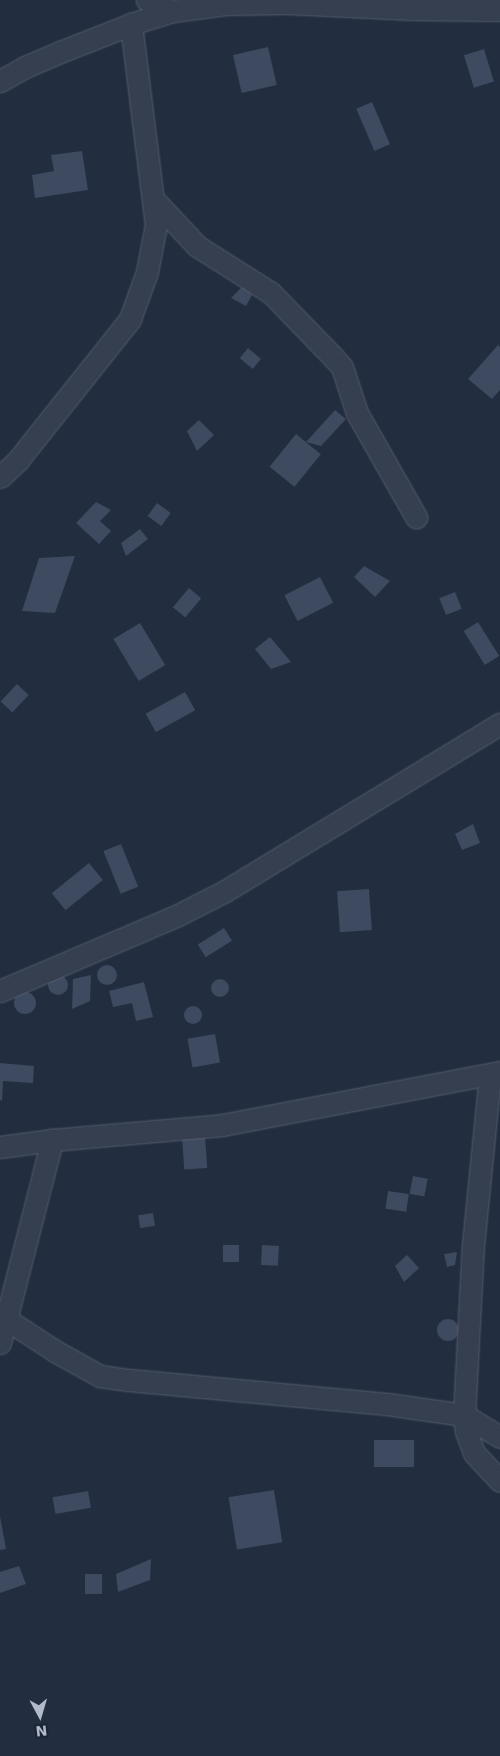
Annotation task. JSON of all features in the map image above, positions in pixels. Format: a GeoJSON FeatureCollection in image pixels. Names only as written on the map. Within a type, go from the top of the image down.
{"type":"FeatureCollection","features":[{"type":"Feature","properties":{"kind":"street"},"geometry":{"type":"LineString","coordinates":[[147,0],[173,11]]}},
{"type":"Feature","properties":{"kind":"street"},"geometry":{"type":"LineString","coordinates":[[0,81],[25,67],[131,24],[173,11],[226,4],[287,3],[414,4],[500,10]]}},
{"type":"Feature","properties":{"kind":"street"},"geometry":{"type":"LineString","coordinates":[[0,477],[18,460],[130,319],[147,272],[156,225],[131,24]]}},
{"type":"Feature","properties":{"kind":"street"},"geometry":{"type":"LineString","coordinates":[[154,200],[197,246],[271,293],[342,367],[357,413],[416,517]]}},
{"type":"Feature","properties":{"kind":"street"},"geometry":{"type":"LineString","coordinates":[[0,991],[176,916],[225,891],[500,724]]}},
{"type":"Feature","properties":{"kind":"street"},"geometry":{"type":"LineString","coordinates":[[0,1147],[52,1140],[222,1125],[495,1074],[473,1244],[464,1415],[466,1431],[474,1453],[500,1481]]}},
{"type":"Feature","properties":{"kind":"street"},"geometry":{"type":"LineString","coordinates":[[0,1343],[52,1140]]}},
{"type":"Feature","properties":{"kind":"street"},"geometry":{"type":"LineString","coordinates":[[6,1319],[55,1351],[100,1376],[387,1404],[464,1415],[500,1437]]}},
{"type":"Feature","properties":{"kind":"building"},"geometry":{"type":"Polygon","coordinates":[[[268,47],[277,85],[242,93],[233,55],[268,47]]]}},
{"type":"Feature","properties":{"kind":"building"},"geometry":{"type":"Polygon","coordinates":[[[484,49],[494,82],[474,88],[464,55],[484,49]]]}},
{"type":"Feature","properties":{"kind":"building"},"geometry":{"type":"Polygon","coordinates":[[[372,102],[390,144],[374,151],[356,109],[372,102]]]}},
{"type":"Feature","properties":{"kind":"building"},"geometry":{"type":"Polygon","coordinates":[[[82,151],[88,190],[35,198],[32,175],[54,171],[51,155],[82,151]]]}},
{"type":"Feature","properties":{"kind":"building"},"geometry":{"type":"Polygon","coordinates":[[[243,286],[252,295],[246,306],[231,298],[243,286]]]}},
{"type":"Feature","properties":{"kind":"building"},"geometry":{"type":"Polygon","coordinates":[[[498,345],[500,347],[500,390],[492,399],[468,379],[498,345]]]}},
{"type":"Feature","properties":{"kind":"building"},"geometry":{"type":"Polygon","coordinates":[[[248,348],[261,359],[253,369],[240,358],[248,348]]]}},
{"type":"Feature","properties":{"kind":"building"},"geometry":{"type":"Polygon","coordinates":[[[335,410],[346,419],[321,446],[306,442],[335,410]]]}},
{"type":"Feature","properties":{"kind":"building"},"geometry":{"type":"Polygon","coordinates":[[[199,420],[214,435],[197,451],[187,431],[199,420]]]}},
{"type":"Feature","properties":{"kind":"building"},"geometry":{"type":"Polygon","coordinates":[[[296,434],[321,454],[294,487],[270,467],[296,434]]]}},
{"type":"Feature","properties":{"kind":"building"},"geometry":{"type":"Polygon","coordinates":[[[96,502],[111,510],[100,521],[111,531],[99,544],[76,523],[96,502]]]}},
{"type":"Feature","properties":{"kind":"building"},"geometry":{"type":"Polygon","coordinates":[[[157,503],[171,513],[161,526],[148,516],[157,503]]]}},
{"type":"Feature","properties":{"kind":"building"},"geometry":{"type":"Polygon","coordinates":[[[140,529],[148,539],[126,556],[121,543],[140,529]]]}},
{"type":"Feature","properties":{"kind":"building"},"geometry":{"type":"Polygon","coordinates":[[[75,556],[55,613],[22,611],[39,558],[75,556]]]}},
{"type":"Feature","properties":{"kind":"building"},"geometry":{"type":"Polygon","coordinates":[[[364,566],[390,581],[375,597],[354,577],[364,566]]]}},
{"type":"Feature","properties":{"kind":"building"},"geometry":{"type":"Polygon","coordinates":[[[320,577],[333,603],[298,621],[284,595],[320,577]]]}},
{"type":"Feature","properties":{"kind":"building"},"geometry":{"type":"Polygon","coordinates":[[[189,588],[201,598],[185,617],[173,607],[189,588]]]}},
{"type":"Feature","properties":{"kind":"building"},"geometry":{"type":"Polygon","coordinates":[[[455,592],[462,609],[446,615],[439,598],[455,592]]]}},
{"type":"Feature","properties":{"kind":"building"},"geometry":{"type":"Polygon","coordinates":[[[478,622],[499,656],[485,665],[464,631],[478,622]]]}},
{"type":"Feature","properties":{"kind":"building"},"geometry":{"type":"Polygon","coordinates":[[[140,623],[165,665],[139,681],[113,639],[140,623]]]}},
{"type":"Feature","properties":{"kind":"building"},"geometry":{"type":"Polygon","coordinates":[[[270,637],[291,662],[271,669],[255,649],[270,637]]]}},
{"type":"Feature","properties":{"kind":"building"},"geometry":{"type":"Polygon","coordinates":[[[17,684],[29,695],[12,712],[1,702],[17,684]]]}},
{"type":"Feature","properties":{"kind":"building"},"geometry":{"type":"Polygon","coordinates":[[[185,692],[195,710],[156,732],[146,714],[185,692]]]}},
{"type":"Feature","properties":{"kind":"building"},"geometry":{"type":"Polygon","coordinates":[[[473,824],[480,843],[462,850],[455,834],[473,824]]]}},
{"type":"Feature","properties":{"kind":"building"},"geometry":{"type":"Polygon","coordinates":[[[121,844],[138,887],[121,894],[103,851],[121,844]]]}},
{"type":"Feature","properties":{"kind":"building"},"geometry":{"type":"Polygon","coordinates":[[[89,863],[103,880],[66,910],[52,893],[89,863]]]}},
{"type":"Feature","properties":{"kind":"building"},"geometry":{"type":"Polygon","coordinates":[[[369,889],[372,930],[340,932],[337,891],[369,889]]]}},
{"type":"Feature","properties":{"kind":"building"},"geometry":{"type":"Polygon","coordinates":[[[224,928],[232,941],[206,957],[198,944],[224,928]]]}},
{"type":"Feature","properties":{"kind":"building"},"geometry":{"type":"Polygon","coordinates":[[[107,965],[114,968],[117,975],[114,982],[107,985],[100,982],[97,975],[100,968],[107,965]]]}},
{"type":"Feature","properties":{"kind":"building"},"geometry":{"type":"Polygon","coordinates":[[[58,975],[65,978],[68,985],[65,992],[58,995],[51,992],[48,985],[51,978],[58,975]]]}},
{"type":"Feature","properties":{"kind":"building"},"geometry":{"type":"Polygon","coordinates":[[[91,975],[90,1001],[72,1009],[73,979],[91,975]]]}},
{"type":"Feature","properties":{"kind":"building"},"geometry":{"type":"Polygon","coordinates":[[[220,979],[226,982],[229,988],[226,994],[220,997],[214,994],[211,988],[214,982],[220,979]]]}},
{"type":"Feature","properties":{"kind":"building"},"geometry":{"type":"Polygon","coordinates":[[[144,982],[153,1017],[136,1021],[132,1003],[113,1007],[109,991],[144,982]]]}},
{"type":"Feature","properties":{"kind":"building"},"geometry":{"type":"Polygon","coordinates":[[[25,992],[33,995],[36,1003],[33,1011],[25,1014],[17,1011],[14,1003],[17,995],[25,992]]]}},
{"type":"Feature","properties":{"kind":"building"},"geometry":{"type":"Polygon","coordinates":[[[193,1006],[199,1009],[202,1015],[199,1021],[193,1024],[187,1021],[184,1015],[187,1009],[193,1006]]]}},
{"type":"Feature","properties":{"kind":"building"},"geometry":{"type":"Polygon","coordinates":[[[215,1034],[220,1063],[192,1067],[187,1039],[215,1034]]]}},
{"type":"Feature","properties":{"kind":"building"},"geometry":{"type":"Polygon","coordinates":[[[0,1063],[34,1066],[33,1083],[3,1081],[2,1101],[0,1100],[0,1063]]]}},
{"type":"Feature","properties":{"kind":"building"},"geometry":{"type":"Polygon","coordinates":[[[205,1136],[207,1168],[184,1170],[182,1138],[205,1136]]]}},
{"type":"Feature","properties":{"kind":"building"},"geometry":{"type":"Polygon","coordinates":[[[413,1176],[428,1179],[424,1197],[410,1194],[413,1176]]]}},
{"type":"Feature","properties":{"kind":"building"},"geometry":{"type":"Polygon","coordinates":[[[388,1191],[409,1194],[406,1212],[385,1209],[388,1191]]]}},
{"type":"Feature","properties":{"kind":"building"},"geometry":{"type":"Polygon","coordinates":[[[153,1213],[155,1226],[140,1228],[138,1215],[153,1213]]]}},
{"type":"Feature","properties":{"kind":"building"},"geometry":{"type":"Polygon","coordinates":[[[223,1245],[239,1245],[239,1262],[223,1262],[223,1245]]]}},
{"type":"Feature","properties":{"kind":"building"},"geometry":{"type":"Polygon","coordinates":[[[262,1245],[279,1246],[278,1266],[261,1265],[262,1245]]]}},
{"type":"Feature","properties":{"kind":"building"},"geometry":{"type":"Polygon","coordinates":[[[457,1252],[455,1265],[447,1267],[444,1254],[457,1252]]]}},
{"type":"Feature","properties":{"kind":"building"},"geometry":{"type":"Polygon","coordinates":[[[407,1255],[419,1268],[404,1282],[395,1266],[407,1255]]]}},
{"type":"Feature","properties":{"kind":"building"},"geometry":{"type":"Polygon","coordinates":[[[448,1319],[456,1322],[459,1330],[456,1338],[448,1341],[440,1338],[437,1330],[440,1322],[448,1319]]]}},
{"type":"Feature","properties":{"kind":"building"},"geometry":{"type":"Polygon","coordinates":[[[374,1440],[414,1440],[414,1467],[374,1467],[374,1440]]]}},
{"type":"Feature","properties":{"kind":"building"},"geometry":{"type":"Polygon","coordinates":[[[274,1490],[282,1542],[237,1550],[229,1497],[274,1490]]]}},
{"type":"Feature","properties":{"kind":"building"},"geometry":{"type":"Polygon","coordinates":[[[88,1491],[91,1508],[55,1514],[53,1497],[88,1491]]]}},
{"type":"Feature","properties":{"kind":"building"},"geometry":{"type":"Polygon","coordinates":[[[0,1516],[6,1549],[0,1550],[0,1516]]]}},
{"type":"Feature","properties":{"kind":"building"},"geometry":{"type":"Polygon","coordinates":[[[151,1559],[150,1580],[118,1592],[116,1574],[151,1559]]]}},
{"type":"Feature","properties":{"kind":"building"},"geometry":{"type":"Polygon","coordinates":[[[19,1566],[26,1584],[0,1593],[0,1572],[19,1566]]]}},
{"type":"Feature","properties":{"kind":"building"},"geometry":{"type":"Polygon","coordinates":[[[85,1574],[102,1574],[102,1594],[85,1594],[85,1574]]]}}]}
